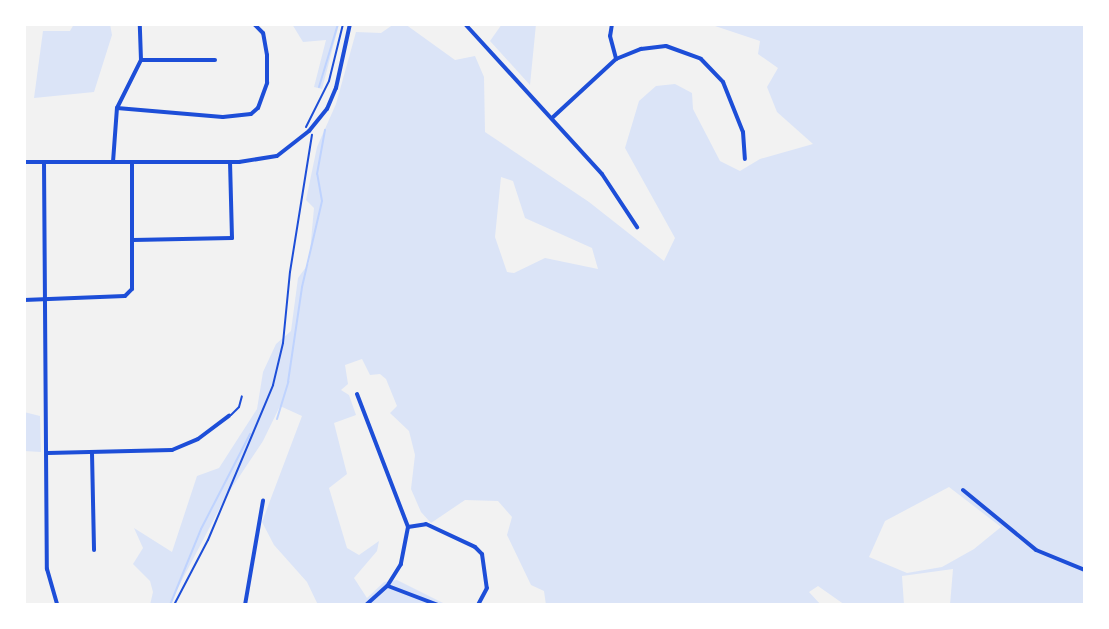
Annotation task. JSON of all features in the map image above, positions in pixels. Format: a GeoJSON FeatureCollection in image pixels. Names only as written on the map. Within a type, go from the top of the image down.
{"type":"FeatureCollection","features":[{"type":"Feature","properties":{"kind":"street"},"geometry":{"type":"LineString","coordinates":[[113,162],[117,108],[141,60],[140,24]]}},
{"type":"Feature","properties":{"kind":"street"},"geometry":{"type":"LineString","coordinates":[[117,108],[223,117],[251,114],[262,104],[267,83],[263,33],[254,24]]}},
{"type":"Feature","properties":{"kind":"street"},"geometry":{"type":"LineString","coordinates":[[24,162],[230,162],[277,156],[309,131],[327,109],[336,88],[350,24]]}},
{"type":"Feature","properties":{"kind":"street"},"geometry":{"type":"LineString","coordinates":[[465,24],[611,185],[637,227]]}},
{"type":"Feature","properties":{"kind":"street"},"geometry":{"type":"LineString","coordinates":[[612,24],[610,36],[616,59]]}},
{"type":"Feature","properties":{"kind":"street"},"geometry":{"type":"LineString","coordinates":[[552,118],[616,59],[641,49],[666,46],[701,59],[723,82],[743,132],[745,159]]}},
{"type":"Feature","properties":{"kind":"street"},"geometry":{"type":"LineString","coordinates":[[141,60],[215,60]]}},
{"type":"Feature","properties":{"kind":"street"},"geometry":{"type":"LineString","coordinates":[[44,162],[47,569],[57,605]]}},
{"type":"Feature","properties":{"kind":"street"},"geometry":{"type":"LineString","coordinates":[[24,300],[125,296],[132,289],[132,162]]}},
{"type":"Feature","properties":{"kind":"street"},"geometry":{"type":"LineString","coordinates":[[133,240],[232,238],[230,162]]}},
{"type":"Feature","properties":{"kind":"street"},"geometry":{"type":"LineString","coordinates":[[357,394],[408,527],[401,564],[387,586],[366,605]]}},
{"type":"Feature","properties":{"kind":"street"},"geometry":{"type":"LineString","coordinates":[[48,453],[172,450],[198,439],[229,416]]}},
{"type":"Feature","properties":{"kind":"street"},"geometry":{"type":"LineString","coordinates":[[92,453],[94,550]]}},
{"type":"Feature","properties":{"kind":"street"},"geometry":{"type":"LineString","coordinates":[[963,490],[1036,550],[1085,570]]}},
{"type":"Feature","properties":{"kind":"street"},"geometry":{"type":"LineString","coordinates":[[245,605],[263,501]]}},
{"type":"Feature","properties":{"kind":"street"},"geometry":{"type":"LineString","coordinates":[[408,527],[426,524],[475,547],[482,554],[487,588],[478,605]]}},
{"type":"Feature","properties":{"kind":"street"},"geometry":{"type":"LineString","coordinates":[[387,586],[438,605]]}},
{"type":"Feature","properties":{"kind":"lane"},"geometry":{"type":"LineString","coordinates":[[229,416],[239,407],[242,396]]}},
{"type":"Feature","properties":{"kind":"path"},"geometry":{"type":"LineString","coordinates":[[174,605],[247,453],[273,385],[283,343],[292,258],[312,141],[306,123],[329,81],[343,24]]}},
{"type":"Feature","properties":{"kind":"shaded area"},"geometry":{"type":"Polygon","coordinates":[[[74,24],[110,24],[112,35],[94,92],[34,98],[43,31],[70,31],[74,24]]]}},
{"type":"Feature","properties":{"kind":"shaded area"},"geometry":{"type":"Polygon","coordinates":[[[292,24],[339,24],[322,89],[314,87],[326,40],[303,42],[292,24]]]}},
{"type":"Feature","properties":{"kind":"shaded area"},"geometry":{"type":"Polygon","coordinates":[[[394,24],[405,24],[455,60],[475,56],[484,77],[485,132],[589,202],[664,261],[675,238],[625,148],[639,101],[656,86],[675,84],[692,93],[693,109],[720,161],[740,171],[760,159],[813,144],[777,112],[767,87],[778,68],[758,54],[760,41],[709,24],[1085,24],[1085,605],[950,605],[953,569],[902,576],[904,605],[845,605],[818,586],[809,592],[821,605],[546,605],[544,591],[531,585],[507,535],[512,517],[498,501],[465,500],[431,523],[421,512],[411,489],[415,455],[409,431],[390,413],[397,406],[386,379],[380,374],[370,375],[362,359],[345,365],[348,384],[341,390],[349,395],[356,415],[334,423],[347,474],[329,488],[347,548],[359,555],[379,541],[377,551],[354,578],[367,598],[384,582],[397,580],[447,605],[318,605],[307,582],[274,545],[262,522],[302,416],[280,406],[263,441],[225,498],[169,605],[150,605],[153,592],[150,581],[133,564],[143,548],[134,528],[172,552],[197,476],[219,468],[257,409],[263,372],[276,344],[291,331],[298,278],[309,263],[314,208],[306,200],[317,147],[336,104],[356,32],[381,33],[394,24]],[[501,177],[495,237],[507,272],[514,273],[545,258],[598,269],[592,248],[525,218],[513,181],[501,177]],[[949,487],[885,521],[869,557],[907,573],[942,567],[974,549],[1001,527],[949,487]]]}},
{"type":"Feature","properties":{"kind":"shaded area"},"geometry":{"type":"Polygon","coordinates":[[[502,24],[536,24],[530,85],[490,41],[502,24]]]}},
{"type":"Feature","properties":{"kind":"shaded area"},"geometry":{"type":"Polygon","coordinates":[[[24,412],[40,416],[41,452],[24,451],[24,412]]]}},
{"type":"Feature","properties":{"kind":"waterway"},"geometry":{"type":"LineString","coordinates":[[319,87],[338,24]]}},
{"type":"Feature","properties":{"kind":"waterway"},"geometry":{"type":"LineString","coordinates":[[277,419],[288,382],[302,287],[322,201],[317,174],[325,130]]}},
{"type":"Feature","properties":{"kind":"waterway"},"geometry":{"type":"LineString","coordinates":[[170,605],[201,529],[250,434]]}}]}
